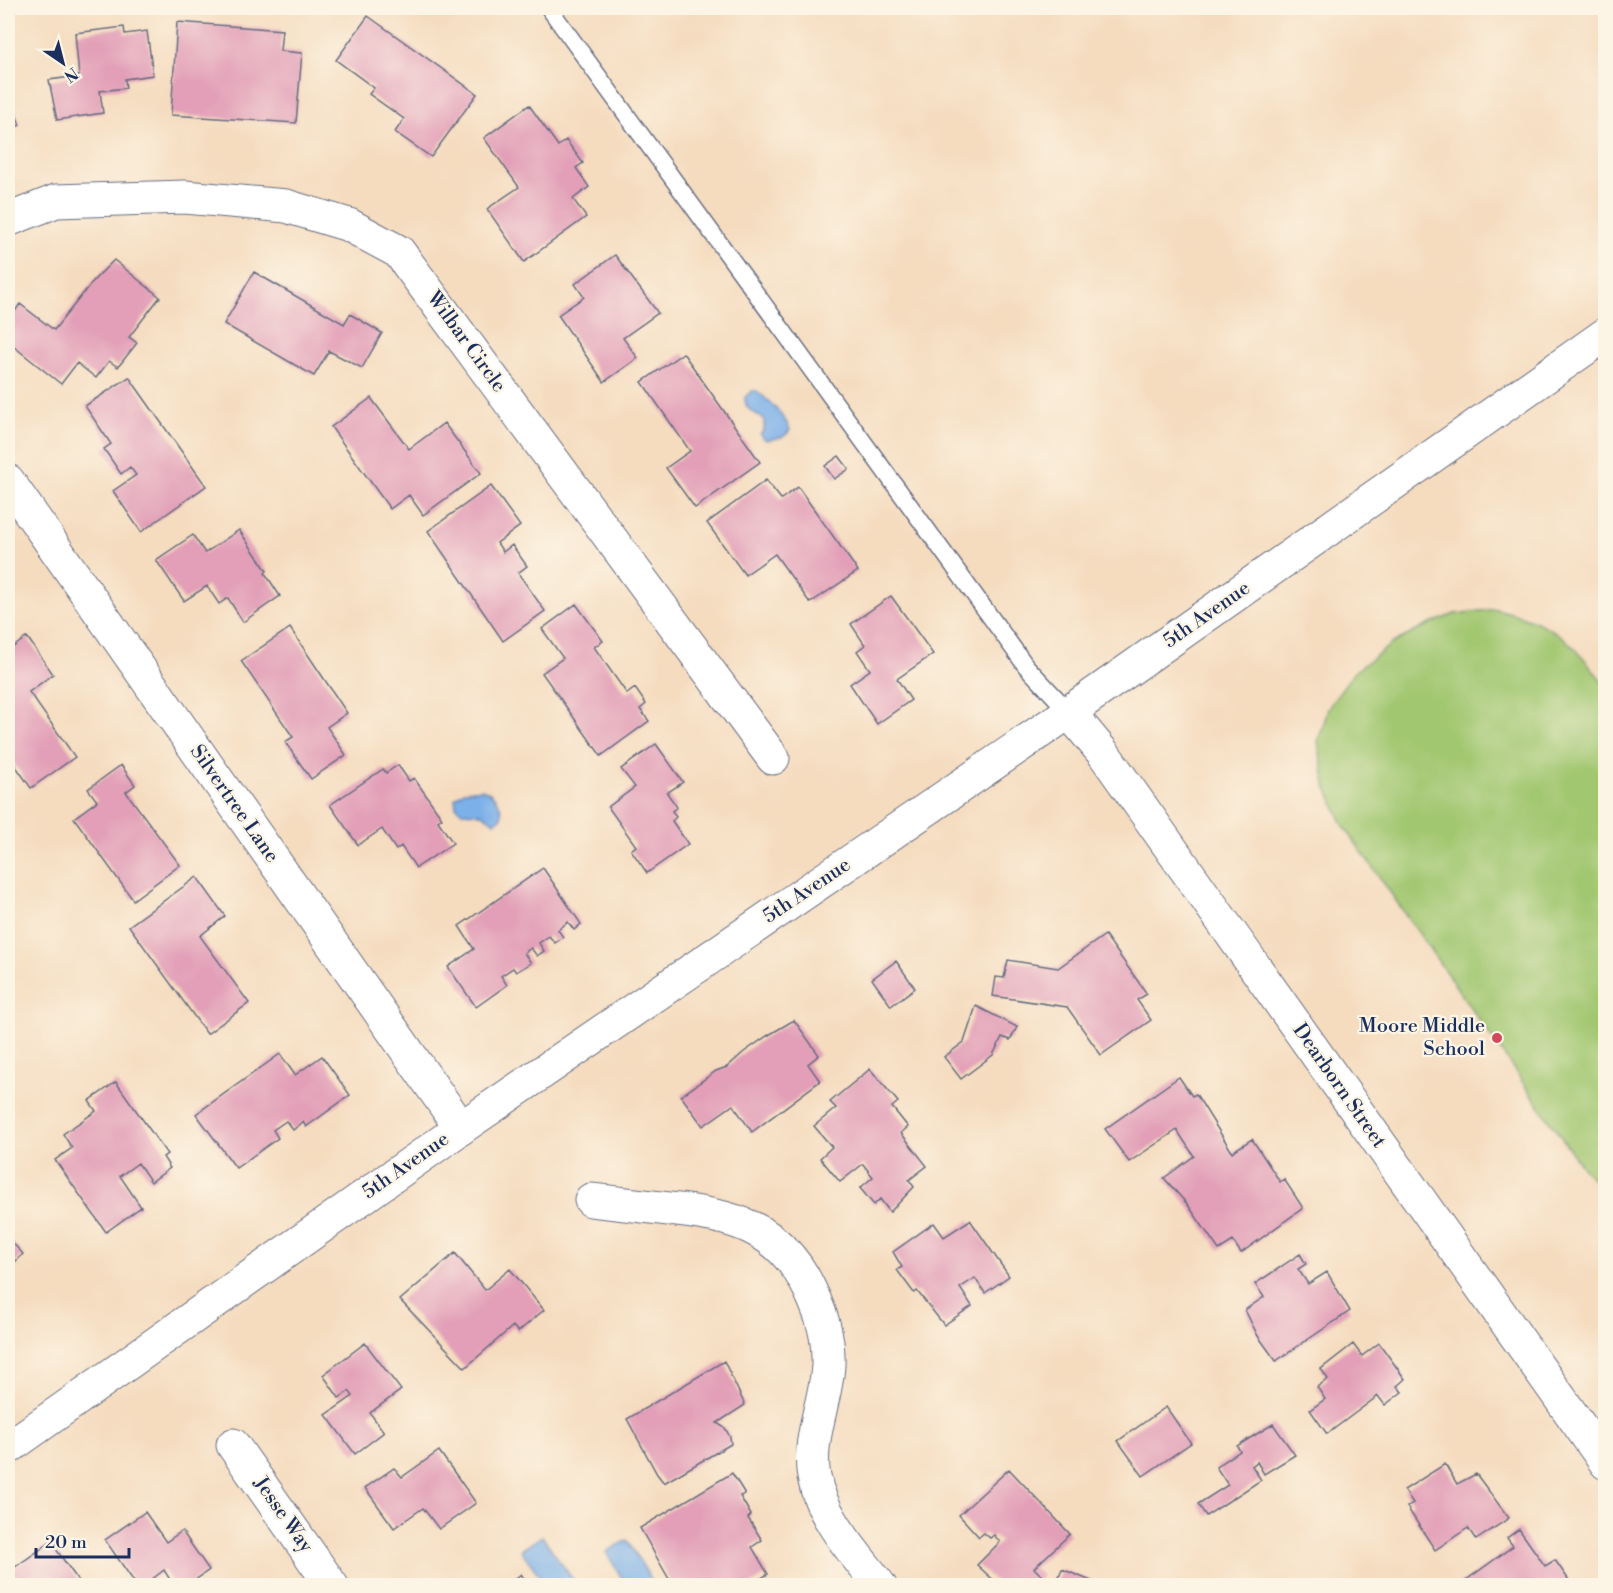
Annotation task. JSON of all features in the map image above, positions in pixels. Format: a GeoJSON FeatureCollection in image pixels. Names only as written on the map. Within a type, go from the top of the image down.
{"type":"FeatureCollection","features":[{"type":"Feature","properties":{"kind":"street","name":"Wilbar Circle"},"geometry":{"type":"LineString","coordinates":[[8,220],[56,201],[185,197],[286,206],[350,225],[399,252],[773,758]]}},
{"type":"Feature","properties":{"kind":"street","name":"5th Avenue"},"geometry":{"type":"LineString","coordinates":[[8,1448],[461,1128],[1069,712],[1605,334]]}},
{"type":"Feature","properties":{"kind":"street","name":"Silvertree Lane"},"geometry":{"type":"LineString","coordinates":[[8,481],[461,1128]]}},
{"type":"Feature","properties":{"kind":"street","name":"Dearborn Street"},"geometry":{"type":"LineString","coordinates":[[1069,712],[1104,754],[1605,1463]]}},
{"type":"Feature","properties":{"kind":"street"},"geometry":{"type":"LineString","coordinates":[[591,1200],[711,1214],[741,1222],[767,1236],[791,1259],[805,1280],[828,1338],[828,1368],[813,1449],[814,1478],[827,1514],[880,1586]]}},
{"type":"Feature","properties":{"kind":"street","name":"Jesse Way"},"geometry":{"type":"LineString","coordinates":[[233,1445],[332,1586]]}},
{"type":"Feature","properties":{"kind":"lane"},"geometry":{"type":"LineString","coordinates":[[549,8],[1026,666],[1069,712]]}},
{"type":"Feature","properties":{"kind":"green space"},"geometry":{"type":"Polygon","coordinates":[[[1496,609],[1532,620],[1559,635],[1582,656],[1605,686],[1605,1193],[1582,1167],[1343,825],[1326,785],[1318,742],[1329,706],[1354,672],[1393,643],[1432,623],[1455,614],[1496,609]]]}},
{"type":"Feature","properties":{"kind":"water"},"geometry":{"type":"Polygon","coordinates":[[[752,391],[757,391],[762,395],[784,419],[790,430],[785,436],[766,440],[760,435],[764,430],[764,420],[748,408],[745,402],[745,397],[752,391]]]}},
{"type":"Feature","properties":{"kind":"water"},"geometry":{"type":"Polygon","coordinates":[[[482,789],[494,797],[501,809],[501,818],[495,822],[481,813],[462,812],[456,806],[455,798],[464,791],[482,789]]]}},
{"type":"Feature","properties":{"kind":"water"},"geometry":{"type":"Polygon","coordinates":[[[542,1536],[574,1581],[568,1585],[546,1585],[521,1550],[542,1536]]]}},
{"type":"Feature","properties":{"kind":"water"},"geometry":{"type":"Polygon","coordinates":[[[627,1540],[653,1583],[626,1585],[606,1552],[627,1540]]]}},
{"type":"Feature","properties":{"kind":"building"},"geometry":{"type":"Polygon","coordinates":[[[368,16],[477,94],[431,157],[395,132],[404,119],[369,94],[374,88],[336,60],[368,16]]]}},
{"type":"Feature","properties":{"kind":"building"},"geometry":{"type":"Polygon","coordinates":[[[177,22],[282,30],[280,51],[302,53],[296,123],[171,115],[177,22]]]}},
{"type":"Feature","properties":{"kind":"building"},"geometry":{"type":"Polygon","coordinates":[[[124,27],[125,34],[147,31],[153,75],[125,79],[126,88],[100,91],[103,113],[57,120],[49,80],[79,76],[75,33],[124,27]]]}},
{"type":"Feature","properties":{"kind":"building"},"geometry":{"type":"Polygon","coordinates":[[[8,93],[20,125],[8,130],[8,93]]]}},
{"type":"Feature","properties":{"kind":"building"},"geometry":{"type":"Polygon","coordinates":[[[529,105],[558,146],[566,140],[583,163],[576,168],[589,187],[573,199],[586,217],[524,262],[487,209],[519,187],[484,138],[529,105]]]}},
{"type":"Feature","properties":{"kind":"building"},"geometry":{"type":"Polygon","coordinates":[[[615,255],[658,313],[623,338],[638,358],[604,382],[558,315],[584,297],[575,284],[615,255]]]}},
{"type":"Feature","properties":{"kind":"building"},"geometry":{"type":"Polygon","coordinates":[[[114,260],[160,297],[129,337],[137,343],[118,367],[109,361],[96,378],[77,363],[61,384],[8,342],[8,321],[20,304],[54,330],[94,280],[114,260]]]}},
{"type":"Feature","properties":{"kind":"building"},"geometry":{"type":"Polygon","coordinates":[[[254,272],[344,324],[350,314],[382,333],[362,368],[329,351],[314,376],[224,324],[254,272]]]}},
{"type":"Feature","properties":{"kind":"building"},"geometry":{"type":"Polygon","coordinates":[[[683,353],[760,462],[695,508],[666,468],[690,451],[642,382],[683,353]]]}},
{"type":"Feature","properties":{"kind":"building"},"geometry":{"type":"Polygon","coordinates":[[[129,377],[206,486],[141,532],[113,491],[136,475],[130,467],[121,474],[104,449],[111,444],[85,406],[129,377]]]}},
{"type":"Feature","properties":{"kind":"building"},"geometry":{"type":"Polygon","coordinates":[[[371,398],[409,449],[444,423],[481,473],[423,515],[409,495],[390,509],[331,427],[371,398]]]}},
{"type":"Feature","properties":{"kind":"building"},"geometry":{"type":"Polygon","coordinates":[[[839,456],[849,469],[834,479],[825,466],[839,456]]]}},
{"type":"Feature","properties":{"kind":"building"},"geometry":{"type":"Polygon","coordinates":[[[766,480],[781,499],[798,487],[858,571],[810,603],[775,554],[745,575],[707,523],[766,480]]]}},
{"type":"Feature","properties":{"kind":"building"},"geometry":{"type":"Polygon","coordinates":[[[491,486],[520,526],[497,543],[503,552],[512,545],[527,566],[518,573],[545,611],[503,641],[428,531],[491,486]]]}},
{"type":"Feature","properties":{"kind":"building"},"geometry":{"type":"Polygon","coordinates":[[[239,530],[267,571],[265,573],[280,596],[243,622],[228,598],[219,604],[207,586],[184,601],[156,560],[193,535],[205,553],[239,530]]]}},
{"type":"Feature","properties":{"kind":"building"},"geometry":{"type":"Polygon","coordinates":[[[891,596],[933,654],[897,679],[911,700],[877,724],[850,684],[870,670],[857,651],[865,645],[851,624],[891,596]]]}},
{"type":"Feature","properties":{"kind":"building"},"geometry":{"type":"Polygon","coordinates":[[[576,604],[603,641],[594,647],[627,694],[635,688],[646,704],[640,709],[649,721],[601,756],[542,673],[563,658],[542,629],[576,604]]]}},
{"type":"Feature","properties":{"kind":"building"},"geometry":{"type":"Polygon","coordinates":[[[290,628],[347,713],[327,727],[346,755],[311,779],[285,742],[293,737],[241,661],[290,628]]]}},
{"type":"Feature","properties":{"kind":"building"},"geometry":{"type":"Polygon","coordinates":[[[27,637],[53,674],[29,692],[75,757],[31,788],[8,755],[8,651],[27,637]]]}},
{"type":"Feature","properties":{"kind":"building"},"geometry":{"type":"Polygon","coordinates":[[[656,744],[683,782],[667,793],[677,807],[672,811],[676,817],[672,821],[688,844],[647,873],[631,850],[636,846],[608,807],[635,787],[621,769],[656,744]]]}},
{"type":"Feature","properties":{"kind":"building"},"geometry":{"type":"Polygon","coordinates":[[[121,765],[135,785],[126,792],[180,865],[133,900],[74,818],[97,801],[88,789],[121,765]]]}},
{"type":"Feature","properties":{"kind":"building"},"geometry":{"type":"Polygon","coordinates":[[[398,765],[409,781],[414,778],[442,818],[438,821],[453,843],[416,868],[401,846],[396,850],[382,829],[358,845],[330,805],[383,769],[386,773],[398,765]]]}},
{"type":"Feature","properties":{"kind":"building"},"geometry":{"type":"Polygon","coordinates":[[[543,868],[581,924],[574,930],[568,922],[558,930],[563,937],[555,943],[549,936],[539,943],[544,951],[537,956],[531,948],[524,953],[531,963],[516,972],[513,968],[501,976],[507,985],[476,1007],[448,967],[474,949],[459,926],[543,868]]]}},
{"type":"Feature","properties":{"kind":"building"},"geometry":{"type":"Polygon","coordinates":[[[197,877],[225,916],[200,936],[249,1003],[207,1034],[129,926],[197,877]]]}},
{"type":"Feature","properties":{"kind":"building"},"geometry":{"type":"Polygon","coordinates":[[[1105,935],[1147,994],[1137,1000],[1151,1020],[1101,1055],[1067,1007],[993,996],[996,977],[1004,978],[1008,960],[1058,968],[1105,935]]]}},
{"type":"Feature","properties":{"kind":"building"},"geometry":{"type":"Polygon","coordinates":[[[896,961],[915,988],[891,1006],[872,979],[896,961]]]}},
{"type":"Feature","properties":{"kind":"building"},"geometry":{"type":"Polygon","coordinates":[[[976,1006],[1017,1027],[1010,1040],[1002,1037],[993,1055],[961,1079],[944,1057],[964,1042],[976,1006]]]}},
{"type":"Feature","properties":{"kind":"building"},"geometry":{"type":"Polygon","coordinates":[[[794,1020],[819,1055],[808,1064],[820,1081],[752,1132],[733,1105],[703,1126],[681,1096],[794,1020]]]}},
{"type":"Feature","properties":{"kind":"building"},"geometry":{"type":"Polygon","coordinates":[[[280,1054],[295,1075],[322,1056],[350,1095],[306,1127],[303,1122],[293,1130],[286,1121],[273,1130],[278,1138],[236,1168],[196,1114],[280,1054]]]}},
{"type":"Feature","properties":{"kind":"building"},"geometry":{"type":"Polygon","coordinates":[[[870,1069],[898,1102],[892,1107],[908,1127],[901,1133],[927,1166],[909,1180],[914,1187],[890,1212],[880,1199],[874,1205],[860,1188],[873,1177],[863,1164],[840,1182],[820,1158],[832,1147],[814,1126],[836,1108],[830,1102],[870,1069]]]}},
{"type":"Feature","properties":{"kind":"building"},"geometry":{"type":"Polygon","coordinates":[[[1179,1077],[1192,1096],[1196,1094],[1232,1152],[1252,1139],[1280,1182],[1284,1179],[1303,1208],[1241,1253],[1233,1241],[1219,1250],[1188,1205],[1164,1178],[1194,1156],[1177,1130],[1129,1162],[1105,1129],[1179,1077]]]}},
{"type":"Feature","properties":{"kind":"building"},"geometry":{"type":"Polygon","coordinates":[[[116,1082],[167,1154],[163,1157],[170,1168],[151,1182],[138,1163],[120,1176],[141,1207],[106,1232],[55,1160],[72,1148],[63,1134],[96,1111],[89,1101],[116,1082]]]}},
{"type":"Feature","properties":{"kind":"building"},"geometry":{"type":"Polygon","coordinates":[[[970,1220],[1009,1276],[985,1293],[975,1278],[960,1288],[972,1306],[944,1325],[917,1291],[914,1293],[897,1270],[902,1267],[893,1252],[934,1223],[944,1237],[970,1220]]]}},
{"type":"Feature","properties":{"kind":"building"},"geometry":{"type":"Polygon","coordinates":[[[8,1238],[23,1254],[9,1268],[8,1266],[8,1238]]]}},
{"type":"Feature","properties":{"kind":"building"},"geometry":{"type":"Polygon","coordinates":[[[455,1253],[485,1290],[510,1269],[544,1310],[518,1332],[513,1326],[465,1368],[400,1300],[455,1253]]]}},
{"type":"Feature","properties":{"kind":"building"},"geometry":{"type":"Polygon","coordinates":[[[1300,1254],[1306,1264],[1298,1269],[1308,1284],[1327,1272],[1350,1311],[1276,1361],[1258,1336],[1245,1310],[1264,1297],[1255,1284],[1300,1254]]]}},
{"type":"Feature","properties":{"kind":"building"},"geometry":{"type":"Polygon","coordinates":[[[365,1343],[401,1390],[370,1413],[384,1432],[355,1454],[326,1415],[353,1396],[349,1391],[339,1398],[323,1375],[365,1343]]]}},
{"type":"Feature","properties":{"kind":"building"},"geometry":{"type":"Polygon","coordinates":[[[1379,1343],[1405,1379],[1397,1386],[1402,1392],[1385,1405],[1378,1396],[1327,1434],[1310,1410],[1325,1399],[1317,1387],[1328,1379],[1321,1369],[1353,1344],[1362,1356],[1379,1343]]]}},
{"type":"Feature","properties":{"kind":"building"},"geometry":{"type":"Polygon","coordinates":[[[724,1361],[745,1405],[717,1423],[725,1428],[731,1444],[664,1483],[627,1419],[724,1361]]]}},
{"type":"Feature","properties":{"kind":"building"},"geometry":{"type":"Polygon","coordinates":[[[1166,1407],[1191,1443],[1143,1476],[1118,1441],[1166,1407]]]}},
{"type":"Feature","properties":{"kind":"building"},"geometry":{"type":"Polygon","coordinates":[[[1273,1424],[1295,1455],[1264,1474],[1257,1462],[1252,1466],[1261,1480],[1206,1516],[1198,1504],[1228,1485],[1216,1467],[1240,1451],[1237,1446],[1273,1424]]]}},
{"type":"Feature","properties":{"kind":"building"},"geometry":{"type":"Polygon","coordinates":[[[439,1451],[476,1503],[439,1529],[423,1508],[394,1528],[365,1488],[394,1468],[402,1477],[439,1451]]]}},
{"type":"Feature","properties":{"kind":"building"},"geometry":{"type":"Polygon","coordinates":[[[1445,1464],[1457,1484],[1476,1474],[1509,1518],[1476,1540],[1468,1528],[1435,1550],[1407,1507],[1413,1503],[1404,1490],[1445,1464]]]}},
{"type":"Feature","properties":{"kind":"building"},"geometry":{"type":"Polygon","coordinates":[[[1009,1469],[1070,1534],[1034,1568],[1042,1576],[1032,1586],[1000,1586],[977,1565],[1000,1542],[994,1535],[990,1538],[984,1533],[979,1537],[959,1515],[1009,1469]]]}},
{"type":"Feature","properties":{"kind":"building"},"geometry":{"type":"Polygon","coordinates":[[[732,1473],[745,1494],[740,1496],[751,1515],[748,1518],[762,1540],[752,1547],[768,1574],[749,1586],[673,1586],[640,1528],[732,1473]]]}},
{"type":"Feature","properties":{"kind":"building"},"geometry":{"type":"Polygon","coordinates":[[[145,1512],[166,1542],[182,1531],[209,1570],[187,1586],[174,1586],[164,1570],[143,1586],[137,1586],[105,1540],[145,1512]]]}},
{"type":"Feature","properties":{"kind":"building"},"geometry":{"type":"Polygon","coordinates":[[[1519,1529],[1545,1566],[1555,1560],[1573,1586],[1458,1586],[1513,1546],[1507,1538],[1519,1529]]]}},
{"type":"Feature","properties":{"kind":"building"},"geometry":{"type":"Polygon","coordinates":[[[51,1542],[82,1586],[12,1586],[8,1572],[51,1542]]]}},
{"type":"Feature","properties":{"kind":"building"},"geometry":{"type":"Polygon","coordinates":[[[1062,1569],[1101,1585],[1101,1586],[1055,1586],[1062,1569]]]}},
{"type":"Feature","properties":{"kind":"building"},"geometry":{"type":"Polygon","coordinates":[[[521,1574],[529,1586],[506,1586],[521,1574]]]}},
{"type":"Feature","properties":{"kind":"place","name":"Moore Middle School"},"geometry":{"type":"Point","coordinates":[1497,1038]}}]}
